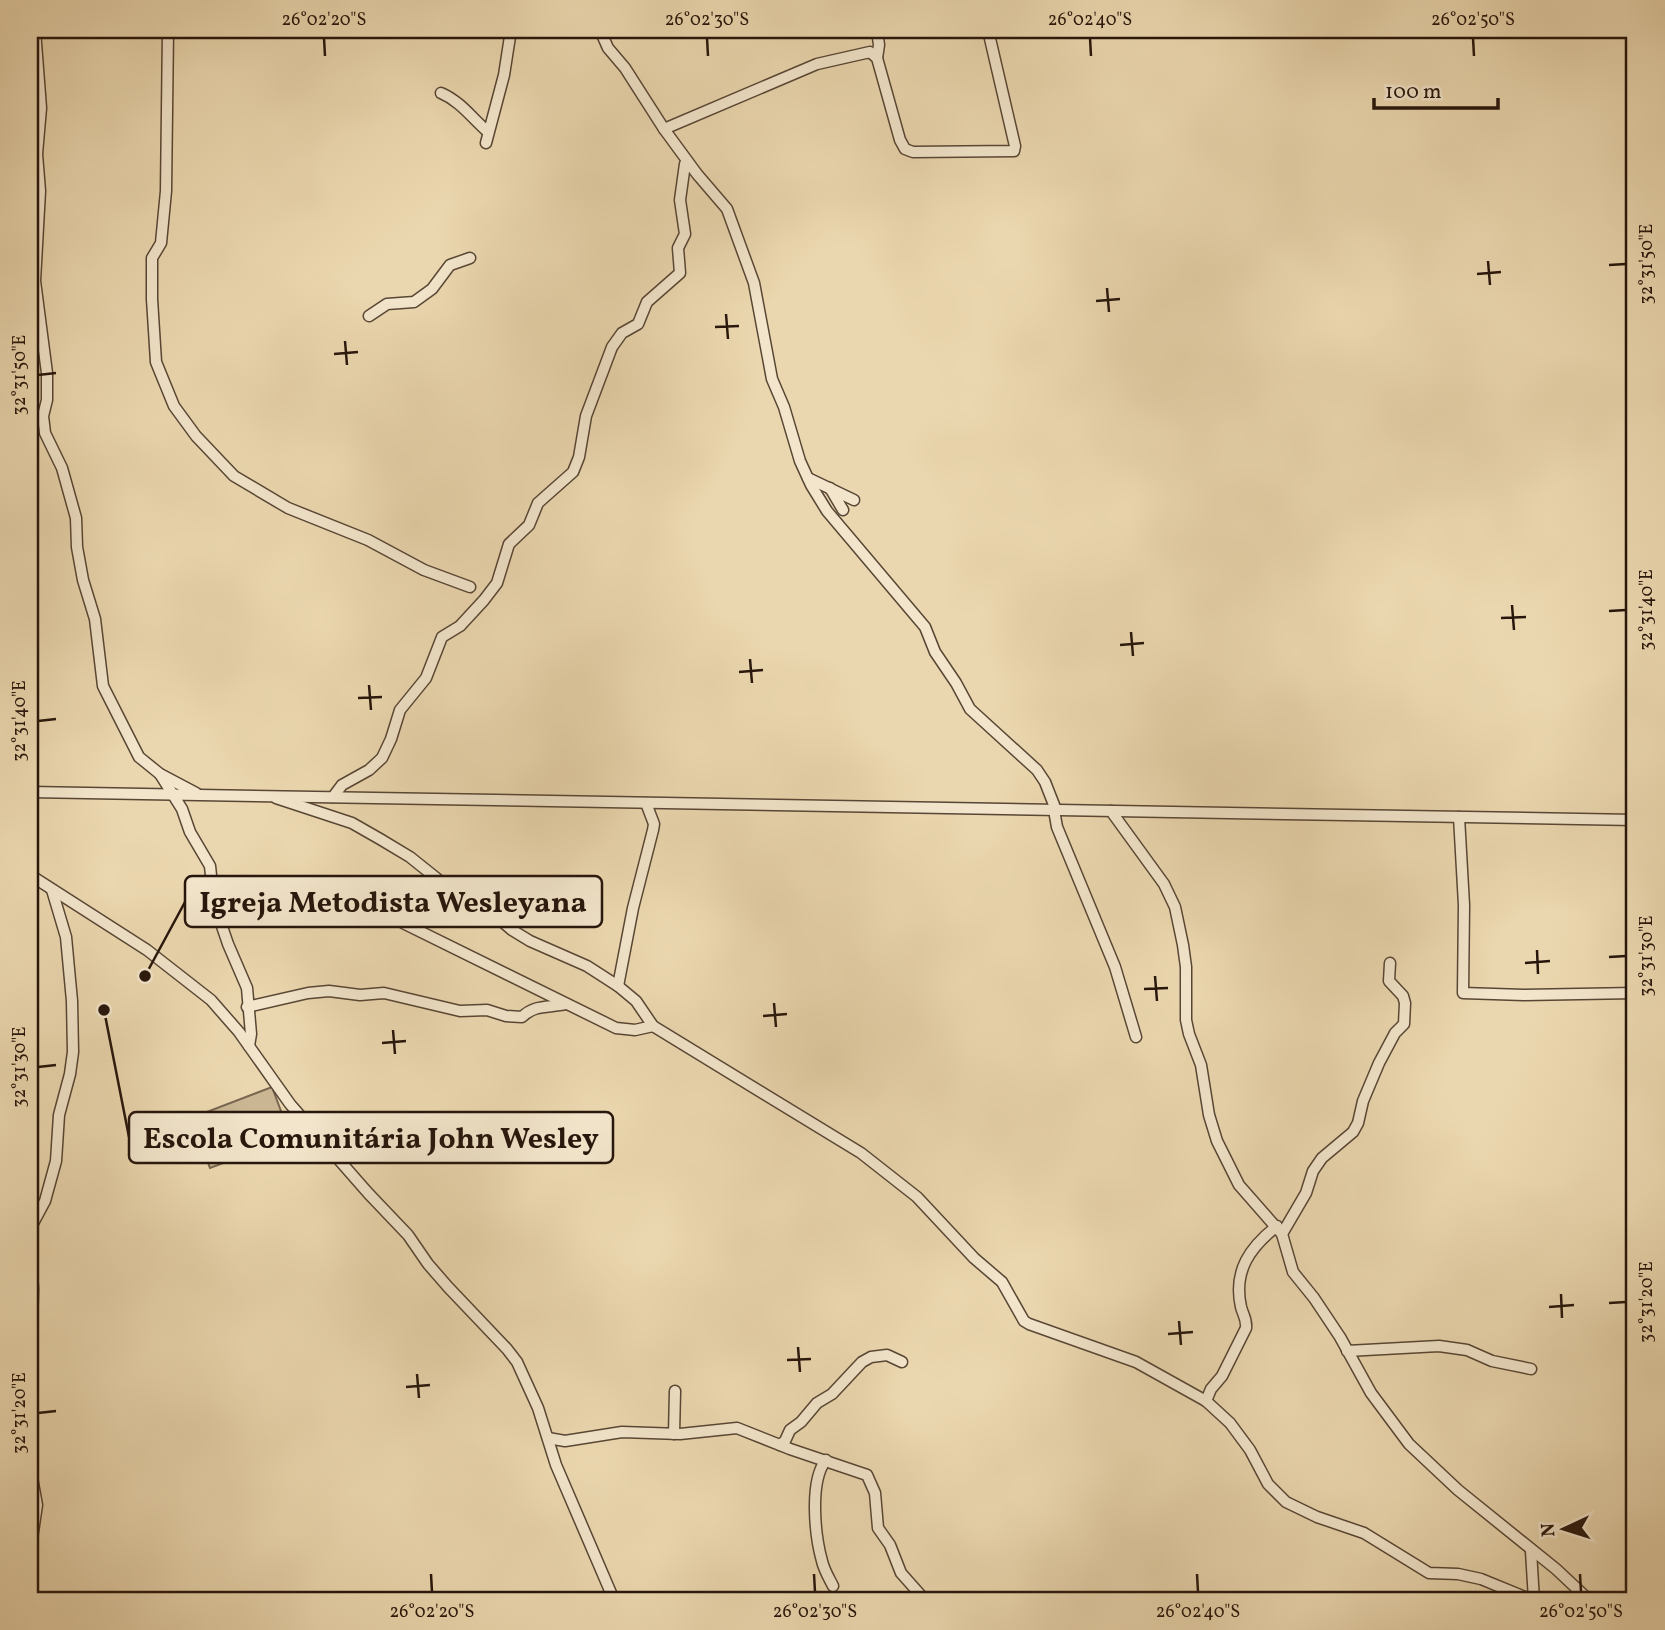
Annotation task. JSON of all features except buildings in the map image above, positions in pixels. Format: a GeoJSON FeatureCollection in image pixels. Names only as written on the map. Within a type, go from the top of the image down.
{"type":"FeatureCollection","features":[{"type":"Feature","properties":{"kind":"street"},"geometry":{"type":"LineString","coordinates":[[35,30],[41,108],[37,154],[40,191],[34,242],[34,281],[47,373],[47,400],[43,416],[45,433],[62,468],[76,518],[76,547],[95,619],[103,686],[139,757],[193,795]]}},
{"type":"Feature","properties":{"kind":"street"},"geometry":{"type":"LineString","coordinates":[[168,30],[166,191],[161,243],[152,258],[152,299],[156,362],[174,406],[196,436],[234,476],[288,508],[368,540],[424,570],[470,587]]}},
{"type":"Feature","properties":{"kind":"street"},"geometry":{"type":"LineString","coordinates":[[441,93],[458,101],[487,138],[504,75],[511,30]]}},
{"type":"Feature","properties":{"kind":"street"},"geometry":{"type":"LineString","coordinates":[[600,30],[608,48],[625,68],[664,129],[727,209],[754,284],[772,379],[784,407],[800,461],[827,511],[925,627],[935,652],[970,709],[1037,770],[1045,782],[1055,810],[1057,827],[1115,967],[1136,1037]]}},
{"type":"Feature","properties":{"kind":"street"},"geometry":{"type":"LineString","coordinates":[[877,30],[877,58],[900,140],[905,149],[914,152],[1014,151],[988,30]]}},
{"type":"Feature","properties":{"kind":"street"},"geometry":{"type":"LineString","coordinates":[[664,129],[817,64],[870,52],[877,58]]}},
{"type":"Feature","properties":{"kind":"street"},"geometry":{"type":"LineString","coordinates":[[333,797],[342,785],[369,770],[382,758],[400,710],[425,678],[442,637],[460,626],[484,600],[497,583],[509,544],[529,525],[538,503],[575,469],[586,416],[612,347],[622,333],[638,324],[647,302],[680,273],[678,248],[685,234],[680,196],[684,164],[687,161]]}},
{"type":"Feature","properties":{"kind":"street"},"geometry":{"type":"LineString","coordinates":[[369,316],[387,304],[414,302],[432,289],[450,265],[470,258]]}},
{"type":"Feature","properties":{"kind":"street"},"geometry":{"type":"LineString","coordinates":[[808,478],[854,500]]}},
{"type":"Feature","properties":{"kind":"street"},"geometry":{"type":"LineString","coordinates":[[830,488],[843,510]]}},
{"type":"Feature","properties":{"kind":"street"},"geometry":{"type":"LineString","coordinates":[[160,774],[210,866],[214,903],[247,988],[251,1034],[249,1046]]}},
{"type":"Feature","properties":{"kind":"street"},"geometry":{"type":"LineString","coordinates":[[30,792],[1635,820]]}},
{"type":"Feature","properties":{"kind":"street"},"geometry":{"type":"LineString","coordinates":[[179,805],[193,795]]}},
{"type":"Feature","properties":{"kind":"street"},"geometry":{"type":"LineString","coordinates":[[271,796],[352,823],[410,857],[455,893],[484,906],[512,930],[530,941],[578,961],[618,986],[633,997],[653,1026],[861,1153],[917,1197],[974,1258],[1002,1282],[1024,1321],[1064,1338],[1136,1362],[1206,1401],[1230,1423],[1250,1450],[1268,1484],[1286,1502],[1308,1514],[1364,1533],[1429,1573],[1458,1574],[1481,1579],[1533,1600],[1531,1551]]}},
{"type":"Feature","properties":{"kind":"street"},"geometry":{"type":"LineString","coordinates":[[618,986],[633,908],[654,824],[646,803]]}},
{"type":"Feature","properties":{"kind":"street"},"geometry":{"type":"LineString","coordinates":[[1111,811],[1164,884],[1175,907],[1186,967],[1186,1020],[1200,1065],[1209,1115],[1217,1141],[1239,1185],[1279,1230],[1293,1272],[1314,1298],[1371,1392],[1409,1444],[1458,1490],[1589,1600]]}},
{"type":"Feature","properties":{"kind":"street"},"geometry":{"type":"LineString","coordinates":[[1459,817],[1464,905],[1463,993],[1635,993]]}},
{"type":"Feature","properties":{"kind":"street"},"geometry":{"type":"LineString","coordinates":[[30,876],[127,937],[211,1000],[249,1046],[290,1104],[408,1235],[447,1287],[517,1362],[538,1408],[556,1465],[614,1600]]}},
{"type":"Feature","properties":{"kind":"street"},"geometry":{"type":"LineString","coordinates":[[30,1229],[44,1201],[55,1161],[60,1115],[73,1052],[72,1001],[66,937],[52,890]]}},
{"type":"Feature","properties":{"kind":"street"},"geometry":{"type":"LineString","coordinates":[[404,923],[616,1028],[635,1030],[653,1026]]}},
{"type":"Feature","properties":{"kind":"street"},"geometry":{"type":"LineString","coordinates":[[1206,1401],[1246,1328],[1247,1320],[1241,1308],[1240,1281],[1247,1256],[1261,1238],[1279,1230],[1306,1192],[1322,1158],[1353,1132],[1379,1063],[1395,1033],[1404,1024],[1405,1003],[1403,996],[1389,981],[1390,963]]}},
{"type":"Feature","properties":{"kind":"street"},"geometry":{"type":"LineString","coordinates":[[247,1007],[329,991],[360,995],[384,993],[460,1011],[487,1010],[514,1017],[522,1017],[541,1006],[566,1004]]}},
{"type":"Feature","properties":{"kind":"street"},"geometry":{"type":"LineString","coordinates":[[30,1248],[33,1289],[30,1387]]}},
{"type":"Feature","properties":{"kind":"street"},"geometry":{"type":"LineString","coordinates":[[1347,1351],[1439,1346],[1467,1350],[1492,1361],[1531,1369]]}},
{"type":"Feature","properties":{"kind":"street"},"geometry":{"type":"LineString","coordinates":[[780,1445],[786,1440],[790,1430],[801,1422],[817,1403],[832,1394],[862,1362],[872,1357],[887,1355],[902,1362]]}},
{"type":"Feature","properties":{"kind":"street"},"geometry":{"type":"LineString","coordinates":[[674,1434],[675,1391]]}},
{"type":"Feature","properties":{"kind":"street"},"geometry":{"type":"LineString","coordinates":[[548,1438],[565,1441],[639,1431],[674,1434],[737,1428],[859,1471],[870,1478],[875,1493],[878,1528],[890,1545],[901,1573],[925,1600]]}},
{"type":"Feature","properties":{"kind":"street"},"geometry":{"type":"LineString","coordinates":[[813,1456],[818,1470],[815,1509],[820,1554],[833,1586]]}},
{"type":"Feature","properties":{"kind":"street"},"geometry":{"type":"LineString","coordinates":[[818,1470],[825,1460]]}},
{"type":"Feature","properties":{"kind":"street"},"geometry":{"type":"LineString","coordinates":[[30,1466],[37,1505],[30,1552]]}},
{"type":"Feature","properties":{"kind":"shaded area"},"geometry":{"type":"Polygon","coordinates":[[[272,1087],[291,1138],[210,1168],[191,1118],[272,1087]]]}},
{"type":"Feature","properties":{"kind":"place","name":"Igreja Metodista Wesleyana"},"geometry":{"type":"Point","coordinates":[145,976]}},
{"type":"Feature","properties":{"kind":"place","name":"Escola Comunitária John Wesley"},"geometry":{"type":"Point","coordinates":[104,1010]}}]}
